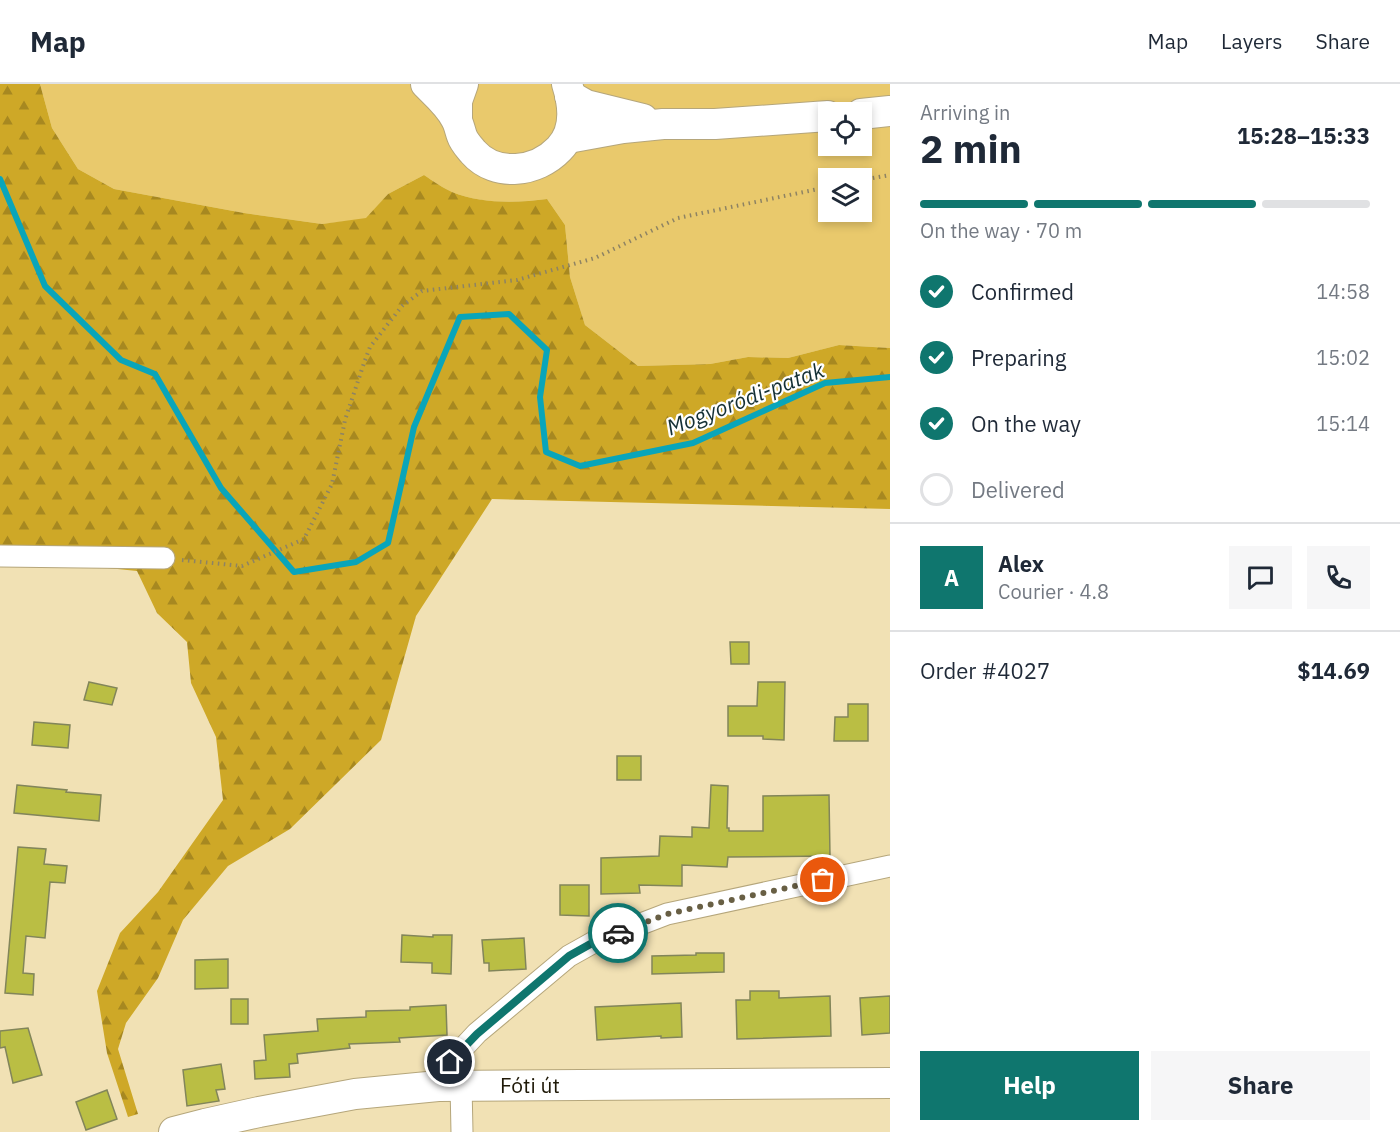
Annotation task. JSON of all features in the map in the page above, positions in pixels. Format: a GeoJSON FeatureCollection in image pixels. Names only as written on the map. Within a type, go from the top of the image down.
{"type":"FeatureCollection","features":[{"type":"Feature","properties":{"kind":"main road"},"geometry":{"type":"LineString","coordinates":[[426,84],[445,102],[457,120],[463,138],[474,153],[490,164],[508,169],[527,168],[545,161],[568,138],[574,114],[569,90]]}},
{"type":"Feature","properties":{"kind":"main road"},"geometry":{"type":"LineString","coordinates":[[457,120],[457,101],[463,84]]}},
{"type":"Feature","properties":{"kind":"main road"},"geometry":{"type":"LineString","coordinates":[[569,90],[586,105],[663,124]]}},
{"type":"Feature","properties":{"kind":"main road"},"geometry":{"type":"LineString","coordinates":[[872,113],[890,111]]}},
{"type":"Feature","properties":{"kind":"main road"},"geometry":{"type":"LineString","coordinates":[[568,138],[623,128],[663,124],[715,124],[818,117]]}},
{"type":"Feature","properties":{"kind":"main road","name":"Fóti út"},"geometry":{"type":"LineString","coordinates":[[174,1132],[259,1112],[393,1089],[450,1086],[890,1083]]}},
{"type":"Feature","properties":{"kind":"street"},"geometry":{"type":"LineString","coordinates":[[0,556],[164,558]]}},
{"type":"Feature","properties":{"kind":"street"},"geometry":{"type":"LineString","coordinates":[[462,1132],[450,1086],[443,1072],[477,1034],[569,956],[594,942],[667,914],[890,866]]}},
{"type":"Feature","properties":{"kind":"path"},"geometry":{"type":"LineString","coordinates":[[872,178],[890,175]]}},
{"type":"Feature","properties":{"kind":"path"},"geometry":{"type":"LineString","coordinates":[[164,558],[242,566],[304,539],[332,484],[345,420],[370,347],[402,306],[422,291],[517,280],[595,258],[678,218],[818,189]]}},
{"type":"Feature","properties":{"kind":"shaded area"},"geometry":{"type":"Polygon","coordinates":[[[40,84],[890,84],[890,348],[839,345],[788,358],[748,357],[710,364],[638,366],[585,325],[570,277],[565,225],[547,199],[511,202],[475,199],[452,192],[424,175],[388,194],[366,219],[322,224],[244,213],[114,189],[78,169],[52,128],[40,84]]]}},
{"type":"Feature","properties":{"kind":"green space"},"geometry":{"type":"Polygon","coordinates":[[[0,84],[40,84],[52,128],[78,169],[114,189],[244,213],[322,224],[366,218],[388,194],[424,175],[452,192],[475,199],[511,202],[547,199],[565,225],[570,277],[585,325],[638,366],[710,364],[748,357],[788,358],[839,345],[890,348],[890,509],[492,499],[416,616],[381,740],[290,829],[228,866],[183,920],[158,978],[126,1023],[118,1049],[138,1114],[128,1117],[107,1053],[97,991],[120,933],[158,892],[223,800],[216,737],[191,683],[187,642],[157,613],[137,571],[0,557],[0,84]]]}},
{"type":"Feature","properties":{"kind":"building"},"geometry":{"type":"Polygon","coordinates":[[[730,642],[749,642],[749,664],[731,664],[730,642]]]}},
{"type":"Feature","properties":{"kind":"building"},"geometry":{"type":"Polygon","coordinates":[[[89,682],[117,688],[112,705],[84,700],[89,682]]]}},
{"type":"Feature","properties":{"kind":"building"},"geometry":{"type":"Polygon","coordinates":[[[758,682],[785,682],[784,740],[763,739],[763,736],[728,736],[728,706],[757,706],[758,682]]]}},
{"type":"Feature","properties":{"kind":"building"},"geometry":{"type":"Polygon","coordinates":[[[848,704],[868,704],[868,741],[834,741],[835,717],[848,717],[848,704]]]}},
{"type":"Feature","properties":{"kind":"building"},"geometry":{"type":"Polygon","coordinates":[[[34,722],[70,725],[68,748],[32,745],[34,722]]]}},
{"type":"Feature","properties":{"kind":"building"},"geometry":{"type":"Polygon","coordinates":[[[617,756],[641,756],[641,780],[617,780],[617,756]]]}},
{"type":"Feature","properties":{"kind":"building"},"geometry":{"type":"Polygon","coordinates":[[[17,785],[101,795],[99,821],[14,813],[17,785]]]}},
{"type":"Feature","properties":{"kind":"building"},"geometry":{"type":"Polygon","coordinates":[[[711,785],[728,786],[727,828],[729,831],[763,831],[763,796],[829,795],[830,856],[728,857],[727,867],[682,865],[682,886],[639,885],[640,893],[601,894],[601,858],[659,856],[660,836],[692,837],[692,827],[709,828],[711,785]]]}},
{"type":"Feature","properties":{"kind":"building"},"geometry":{"type":"Polygon","coordinates":[[[18,847],[46,849],[44,864],[67,866],[65,883],[50,882],[45,938],[26,936],[23,973],[34,974],[33,995],[5,993],[18,847]]]}},
{"type":"Feature","properties":{"kind":"building"},"geometry":{"type":"Polygon","coordinates":[[[560,885],[589,885],[589,916],[560,915],[560,885]]]}},
{"type":"Feature","properties":{"kind":"building"},"geometry":{"type":"Polygon","coordinates":[[[402,935],[433,937],[433,935],[452,935],[451,974],[432,973],[432,963],[401,962],[402,935]]]}},
{"type":"Feature","properties":{"kind":"building"},"geometry":{"type":"Polygon","coordinates":[[[524,938],[526,969],[489,971],[489,963],[484,963],[482,940],[524,938]]]}},
{"type":"Feature","properties":{"kind":"building"},"geometry":{"type":"Polygon","coordinates":[[[696,953],[724,953],[724,972],[652,974],[652,956],[696,955],[696,953]]]}},
{"type":"Feature","properties":{"kind":"building"},"geometry":{"type":"Polygon","coordinates":[[[228,959],[228,988],[195,989],[195,960],[228,959]]]}},
{"type":"Feature","properties":{"kind":"building"},"geometry":{"type":"Polygon","coordinates":[[[750,991],[779,991],[779,998],[830,996],[831,1036],[737,1039],[736,1000],[750,1000],[750,991]]]}},
{"type":"Feature","properties":{"kind":"building"},"geometry":{"type":"Polygon","coordinates":[[[890,996],[890,1033],[862,1035],[860,998],[890,996]]]}},
{"type":"Feature","properties":{"kind":"building"},"geometry":{"type":"Polygon","coordinates":[[[231,999],[248,999],[248,1024],[231,1024],[231,999]]]}},
{"type":"Feature","properties":{"kind":"building"},"geometry":{"type":"Polygon","coordinates":[[[681,1003],[682,1037],[597,1040],[595,1007],[681,1003]]]}},
{"type":"Feature","properties":{"kind":"building"},"geometry":{"type":"Polygon","coordinates":[[[446,1005],[447,1035],[399,1038],[400,1042],[349,1044],[350,1048],[297,1054],[298,1063],[289,1064],[290,1077],[255,1079],[254,1061],[266,1060],[264,1035],[318,1031],[317,1019],[366,1017],[366,1011],[410,1010],[410,1007],[446,1005]]]}},
{"type":"Feature","properties":{"kind":"building"},"geometry":{"type":"Polygon","coordinates":[[[28,1028],[42,1075],[13,1083],[5,1047],[0,1048],[0,1031],[28,1028]]]}},
{"type":"Feature","properties":{"kind":"building"},"geometry":{"type":"Polygon","coordinates":[[[221,1064],[225,1089],[216,1090],[219,1101],[187,1106],[183,1070],[221,1064]]]}},
{"type":"Feature","properties":{"kind":"building"},"geometry":{"type":"Polygon","coordinates":[[[107,1090],[117,1119],[86,1130],[76,1102],[107,1090]]]}},
{"type":"Feature","properties":{"kind":"waterway","name":"Mogyoródi-patak"},"geometry":{"type":"LineString","coordinates":[[0,179],[45,286],[121,360],[155,374],[221,488],[294,572],[356,562],[388,543],[414,427],[460,317],[509,314],[547,350],[540,397],[546,452],[580,466],[693,443],[825,383],[890,377]]}},
{"type":"Feature","properties":{"kind":"way so far"},"geometry":{"type":"LineString","coordinates":[[618,933],[667,914],[823,880]]}},
{"type":"Feature","properties":{"kind":"route"},"geometry":{"type":"LineString","coordinates":[[450,1062],[477,1034],[569,956],[594,942],[618,933]]}}]}
